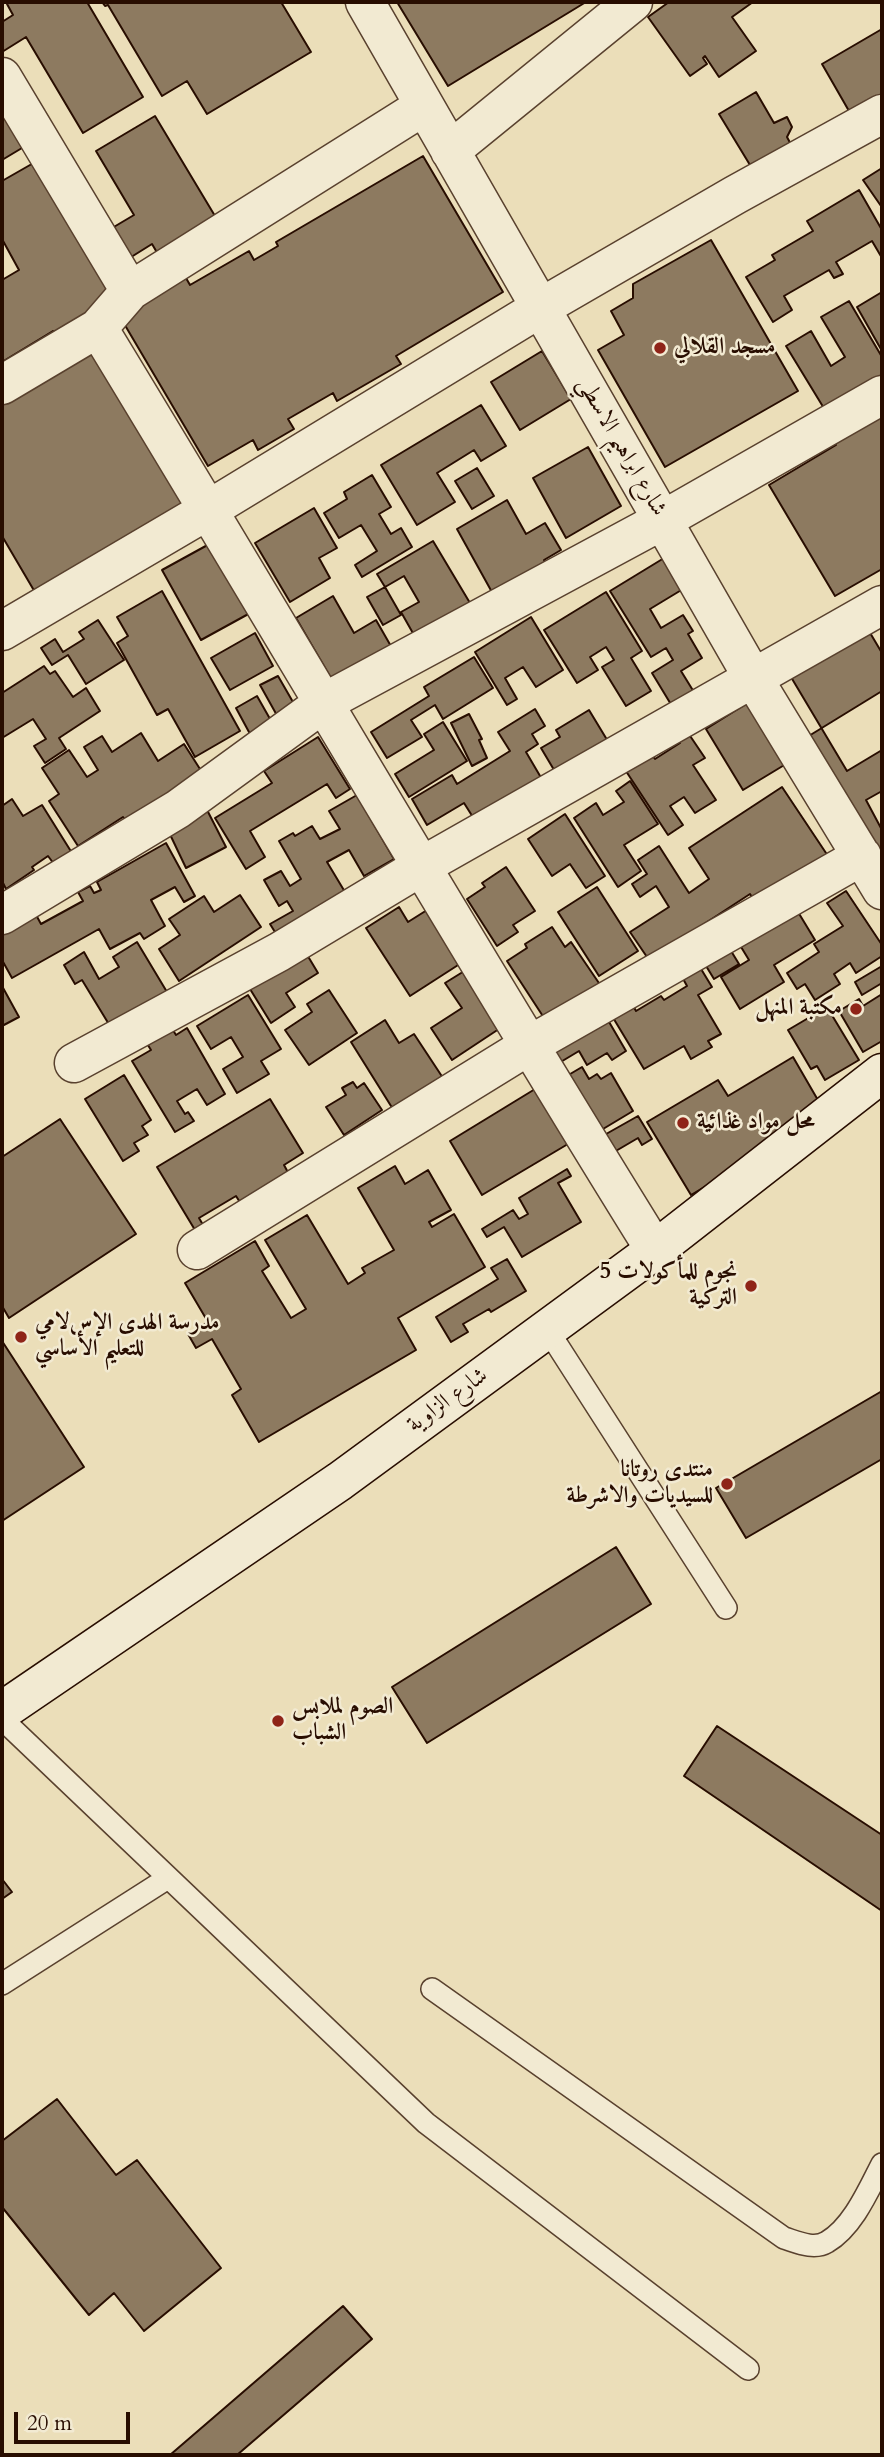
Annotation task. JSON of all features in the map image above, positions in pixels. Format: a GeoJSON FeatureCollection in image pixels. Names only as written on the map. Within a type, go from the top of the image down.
{"type":"FeatureCollection","features":[{"type":"Feature","properties":{"kind":"street","name":"شارع ابراهيم الاسطي"},"geometry":{"type":"LineString","coordinates":[[365,2],[753,678],[882,890]]}},
{"type":"Feature","properties":{"kind":"street"},"geometry":{"type":"LineString","coordinates":[[450,151],[633,2]]}},
{"type":"Feature","properties":{"kind":"street"},"geometry":{"type":"LineString","coordinates":[[2,77],[130,291]]}},
{"type":"Feature","properties":{"kind":"street"},"geometry":{"type":"LineString","coordinates":[[2,385],[98,328],[130,291],[424,106]]}},
{"type":"Feature","properties":{"kind":"street"},"geometry":{"type":"LineString","coordinates":[[2,631],[208,510],[540,308],[882,114]]}},
{"type":"Feature","properties":{"kind":"street"},"geometry":{"type":"LineString","coordinates":[[98,328],[325,702],[528,1046],[655,1250]]}},
{"type":"Feature","properties":{"kind":"street"},"geometry":{"type":"LineString","coordinates":[[2,915],[178,809],[325,702],[663,520],[882,395]]}},
{"type":"Feature","properties":{"kind":"street"},"geometry":{"type":"LineString","coordinates":[[75,1063],[279,952],[422,866],[882,605]]}},
{"type":"Feature","properties":{"kind":"street"},"geometry":{"type":"LineString","coordinates":[[197,1250],[528,1046],[862,856]]}},
{"type":"Feature","properties":{"kind":"street","name":"شارع الزاوية"},"geometry":{"type":"LineString","coordinates":[[2,1712],[340,1480],[655,1250],[882,1073]]}},
{"type":"Feature","properties":{"kind":"lane"},"geometry":{"type":"LineString","coordinates":[[547,1329],[726,1608]]}},
{"type":"Feature","properties":{"kind":"lane"},"geometry":{"type":"LineString","coordinates":[[2,1719],[426,2123],[748,2369]]}},
{"type":"Feature","properties":{"kind":"lane"},"geometry":{"type":"LineString","coordinates":[[2,1984],[168,1878]]}},
{"type":"Feature","properties":{"kind":"lane"},"geometry":{"type":"LineString","coordinates":[[432,1989],[784,2238],[806,2245],[826,2243],[853,2218],[882,2164]]}},
{"type":"Feature","properties":{"kind":"building"},"geometry":{"type":"Polygon","coordinates":[[[87,2],[143,97],[83,133],[26,37],[2,52],[2,22],[13,15],[7,4],[87,2]]]}},
{"type":"Feature","properties":{"kind":"building"},"geometry":{"type":"Polygon","coordinates":[[[102,2],[281,2],[311,52],[207,114],[187,81],[162,96],[108,5],[105,6],[102,2]]]}},
{"type":"Feature","properties":{"kind":"building"},"geometry":{"type":"Polygon","coordinates":[[[397,2],[586,2],[448,86],[397,2]]]}},
{"type":"Feature","properties":{"kind":"building"},"geometry":{"type":"Polygon","coordinates":[[[669,2],[753,2],[732,17],[756,51],[719,77],[705,56],[703,58],[707,64],[690,76],[648,17],[669,2]]]}},
{"type":"Feature","properties":{"kind":"building"},"geometry":{"type":"Polygon","coordinates":[[[882,29],[882,101],[853,118],[822,64],[882,29]]]}},
{"type":"Feature","properties":{"kind":"building"},"geometry":{"type":"Polygon","coordinates":[[[756,92],[774,123],[787,117],[792,127],[787,137],[795,152],[750,165],[719,114],[756,92]]]}},
{"type":"Feature","properties":{"kind":"building"},"geometry":{"type":"Polygon","coordinates":[[[2,104],[27,145],[2,160],[2,104]]]}},
{"type":"Feature","properties":{"kind":"building"},"geometry":{"type":"Polygon","coordinates":[[[155,116],[221,226],[162,261],[152,244],[120,264],[102,234],[134,215],[96,151],[155,116]]]}},
{"type":"Feature","properties":{"kind":"building"},"geometry":{"type":"Polygon","coordinates":[[[423,156],[503,292],[396,356],[401,364],[337,401],[333,393],[288,419],[294,429],[258,450],[253,440],[208,466],[116,310],[182,271],[190,285],[249,251],[254,260],[278,246],[276,242],[423,156]]]}},
{"type":"Feature","properties":{"kind":"building"},"geometry":{"type":"Polygon","coordinates":[[[37,161],[114,301],[54,335],[53,331],[2,362],[2,280],[19,270],[2,239],[2,181],[37,161]]]}},
{"type":"Feature","properties":{"kind":"building"},"geometry":{"type":"Polygon","coordinates":[[[882,168],[882,205],[881,206],[863,180],[882,168]]]}},
{"type":"Feature","properties":{"kind":"building"},"geometry":{"type":"Polygon","coordinates":[[[859,190],[882,230],[882,258],[872,241],[836,262],[843,274],[834,278],[829,270],[784,296],[792,310],[773,322],[746,277],[775,260],[772,255],[813,231],[807,221],[859,190]]]}},
{"type":"Feature","properties":{"kind":"building"},"geometry":{"type":"Polygon","coordinates":[[[711,240],[798,391],[665,467],[598,350],[624,335],[611,311],[633,298],[633,284],[711,240]]]}},
{"type":"Feature","properties":{"kind":"building"},"geometry":{"type":"Polygon","coordinates":[[[882,292],[882,351],[857,307],[882,292]]]}},
{"type":"Feature","properties":{"kind":"building"},"geometry":{"type":"Polygon","coordinates":[[[849,301],[882,357],[882,376],[825,410],[786,346],[811,331],[831,366],[845,357],[821,317],[849,301]]]}},
{"type":"Feature","properties":{"kind":"building"},"geometry":{"type":"Polygon","coordinates":[[[95,349],[190,509],[39,599],[2,536],[2,393],[95,349]]]}},
{"type":"Feature","properties":{"kind":"building"},"geometry":{"type":"Polygon","coordinates":[[[542,351],[571,399],[520,430],[491,382],[542,351]]]}},
{"type":"Feature","properties":{"kind":"building"},"geometry":{"type":"Polygon","coordinates":[[[882,402],[882,569],[835,596],[769,485],[836,445],[830,433],[882,402]]]}},
{"type":"Feature","properties":{"kind":"building"},"geometry":{"type":"Polygon","coordinates":[[[481,405],[506,446],[481,461],[474,450],[437,473],[455,502],[417,525],[381,465],[481,405]]]}},
{"type":"Feature","properties":{"kind":"building"},"geometry":{"type":"Polygon","coordinates":[[[588,447],[621,506],[566,538],[533,478],[588,447]]]}},
{"type":"Feature","properties":{"kind":"building"},"geometry":{"type":"Polygon","coordinates":[[[477,468],[494,496],[472,509],[455,481],[477,468]]]}},
{"type":"Feature","properties":{"kind":"building"},"geometry":{"type":"Polygon","coordinates":[[[372,475],[391,507],[379,514],[391,534],[401,528],[412,547],[362,577],[355,565],[377,551],[361,525],[339,538],[324,513],[347,499],[344,492],[372,475]]]}},
{"type":"Feature","properties":{"kind":"building"},"geometry":{"type":"Polygon","coordinates":[[[507,500],[526,534],[545,523],[561,550],[544,560],[546,565],[493,594],[457,529],[507,500]]]}},
{"type":"Feature","properties":{"kind":"building"},"geometry":{"type":"Polygon","coordinates":[[[314,508],[337,548],[319,558],[330,578],[290,602],[255,543],[314,508]]]}},
{"type":"Feature","properties":{"kind":"building"},"geometry":{"type":"Polygon","coordinates":[[[433,541],[470,603],[414,635],[401,612],[419,602],[404,576],[385,587],[377,574],[433,541]]]}},
{"type":"Feature","properties":{"kind":"building"},"geometry":{"type":"Polygon","coordinates":[[[213,542],[252,612],[201,640],[162,570],[213,542]]]}},
{"type":"Feature","properties":{"kind":"building"},"geometry":{"type":"Polygon","coordinates":[[[669,555],[688,586],[650,609],[661,628],[683,615],[693,631],[688,634],[702,658],[681,671],[697,697],[675,711],[652,673],[673,660],[666,648],[651,657],[610,591],[669,555]]]}},
{"type":"Feature","properties":{"kind":"building"},"geometry":{"type":"Polygon","coordinates":[[[385,587],[401,615],[383,625],[367,597],[385,587]]]}},
{"type":"Feature","properties":{"kind":"building"},"geometry":{"type":"Polygon","coordinates":[[[162,591],[240,731],[195,757],[168,709],[157,715],[117,643],[128,636],[117,617],[162,591]]]}},
{"type":"Feature","properties":{"kind":"building"},"geometry":{"type":"Polygon","coordinates":[[[606,592],[642,651],[631,658],[651,691],[626,706],[602,667],[614,660],[606,647],[590,657],[598,670],[577,683],[544,630],[606,592]]]}},
{"type":"Feature","properties":{"kind":"building"},"geometry":{"type":"Polygon","coordinates":[[[333,596],[354,633],[376,620],[392,648],[333,682],[296,618],[333,596]]]}},
{"type":"Feature","properties":{"kind":"building"},"geometry":{"type":"Polygon","coordinates":[[[531,617],[563,670],[536,687],[523,667],[505,678],[517,699],[507,705],[475,652],[531,617]]]}},
{"type":"Feature","properties":{"kind":"building"},"geometry":{"type":"Polygon","coordinates":[[[98,620],[124,660],[86,684],[68,655],[52,665],[41,648],[55,639],[63,652],[84,639],[79,632],[98,620]]]}},
{"type":"Feature","properties":{"kind":"building"},"geometry":{"type":"Polygon","coordinates":[[[863,621],[882,653],[882,750],[847,771],[785,667],[863,621]]]}},
{"type":"Feature","properties":{"kind":"building"},"geometry":{"type":"Polygon","coordinates":[[[255,633],[273,666],[230,690],[211,658],[255,633]]]}},
{"type":"Feature","properties":{"kind":"building"},"geometry":{"type":"Polygon","coordinates":[[[474,657],[493,688],[443,719],[435,705],[411,720],[422,737],[387,758],[371,732],[429,696],[424,687],[474,657]]]}},
{"type":"Feature","properties":{"kind":"building"},"geometry":{"type":"Polygon","coordinates":[[[44,666],[50,674],[55,671],[73,697],[86,688],[100,711],[59,738],[66,749],[45,763],[34,746],[46,739],[33,719],[2,738],[2,693],[44,666]]]}},
{"type":"Feature","properties":{"kind":"building"},"geometry":{"type":"Polygon","coordinates":[[[278,676],[297,709],[279,719],[260,685],[278,676]]]}},
{"type":"Feature","properties":{"kind":"building"},"geometry":{"type":"Polygon","coordinates":[[[882,691],[882,878],[799,742],[882,691]]]}},
{"type":"Feature","properties":{"kind":"building"},"geometry":{"type":"Polygon","coordinates":[[[257,696],[278,733],[256,745],[236,708],[257,696]]]}},
{"type":"Feature","properties":{"kind":"building"},"geometry":{"type":"Polygon","coordinates":[[[749,702],[786,764],[743,790],[706,729],[749,702]]]}},
{"type":"Feature","properties":{"kind":"building"},"geometry":{"type":"Polygon","coordinates":[[[535,709],[545,726],[532,734],[538,744],[526,752],[543,781],[476,822],[464,803],[427,825],[412,799],[452,775],[457,784],[510,751],[498,732],[535,709]]]}},
{"type":"Feature","properties":{"kind":"building"},"geometry":{"type":"Polygon","coordinates":[[[589,710],[612,748],[560,780],[541,748],[560,737],[556,730],[589,710]]]}},
{"type":"Feature","properties":{"kind":"building"},"geometry":{"type":"Polygon","coordinates":[[[469,714],[482,739],[479,740],[487,758],[472,766],[451,723],[469,714]]]}},
{"type":"Feature","properties":{"kind":"building"},"geometry":{"type":"Polygon","coordinates":[[[680,721],[705,758],[693,765],[716,800],[695,813],[684,797],[670,806],[683,825],[668,835],[618,759],[643,743],[655,759],[680,743],[669,728],[680,721]]]}},
{"type":"Feature","properties":{"kind":"building"},"geometry":{"type":"Polygon","coordinates":[[[443,722],[467,761],[409,797],[395,774],[434,750],[424,734],[443,722]]]}},
{"type":"Feature","properties":{"kind":"building"},"geometry":{"type":"Polygon","coordinates":[[[141,733],[158,761],[184,744],[207,780],[131,829],[123,817],[78,846],[49,801],[59,794],[42,768],[69,750],[87,777],[98,770],[84,747],[102,736],[112,752],[141,733]]]}},
{"type":"Feature","properties":{"kind":"building"},"geometry":{"type":"Polygon","coordinates":[[[318,737],[350,789],[336,798],[327,784],[250,831],[265,857],[246,869],[215,818],[272,783],[264,771],[318,737]]]}},
{"type":"Feature","properties":{"kind":"building"},"geometry":{"type":"Polygon","coordinates":[[[630,781],[658,824],[624,845],[641,871],[618,887],[574,818],[596,803],[603,815],[624,802],[616,791],[630,781]]]}},
{"type":"Feature","properties":{"kind":"building"},"geometry":{"type":"Polygon","coordinates":[[[782,787],[834,865],[762,912],[750,894],[649,960],[630,932],[669,907],[656,886],[640,897],[632,884],[647,874],[638,860],[659,846],[689,893],[709,879],[689,848],[782,787]]]}},
{"type":"Feature","properties":{"kind":"building"},"geometry":{"type":"Polygon","coordinates":[[[882,791],[882,830],[866,800],[882,791]]]}},
{"type":"Feature","properties":{"kind":"building"},"geometry":{"type":"Polygon","coordinates":[[[357,795],[394,859],[364,876],[349,850],[327,862],[348,897],[283,945],[270,924],[293,911],[287,901],[279,906],[264,880],[281,871],[290,886],[301,879],[279,841],[312,826],[320,839],[340,829],[329,811],[357,795]]]}},
{"type":"Feature","properties":{"kind":"building"},"geometry":{"type":"Polygon","coordinates":[[[12,799],[23,816],[42,805],[72,853],[54,864],[48,856],[32,867],[34,870],[6,889],[2,881],[2,806],[12,799]]]}},
{"type":"Feature","properties":{"kind":"building"},"geometry":{"type":"Polygon","coordinates":[[[205,806],[226,847],[186,868],[166,826],[205,806]]]}},
{"type":"Feature","properties":{"kind":"building"},"geometry":{"type":"Polygon","coordinates":[[[565,814],[605,876],[586,888],[570,864],[552,876],[528,839],[565,814]]]}},
{"type":"Feature","properties":{"kind":"building"},"geometry":{"type":"Polygon","coordinates":[[[166,843],[195,896],[184,902],[175,887],[151,900],[165,926],[144,939],[140,933],[110,949],[99,929],[12,978],[2,960],[2,932],[35,913],[41,924],[83,901],[78,892],[90,886],[94,893],[101,890],[97,882],[166,843]]]}},
{"type":"Feature","properties":{"kind":"building"},"geometry":{"type":"Polygon","coordinates":[[[506,867],[535,911],[513,925],[518,932],[497,946],[467,899],[485,887],[482,883],[506,867]]]}},
{"type":"Feature","properties":{"kind":"building"},"geometry":{"type":"Polygon","coordinates":[[[597,887],[638,951],[599,976],[558,912],[597,887]]]}},
{"type":"Feature","properties":{"kind":"building"},"geometry":{"type":"Polygon","coordinates":[[[846,891],[882,945],[882,956],[856,973],[850,963],[834,974],[840,984],[815,1000],[805,984],[797,989],[787,973],[819,952],[814,944],[843,926],[827,903],[846,891]]]}},
{"type":"Feature","properties":{"kind":"building"},"geometry":{"type":"Polygon","coordinates":[[[240,895],[261,927],[179,981],[159,949],[180,935],[169,919],[204,896],[214,912],[240,895]]]}},
{"type":"Feature","properties":{"kind":"building"},"geometry":{"type":"Polygon","coordinates":[[[435,905],[469,958],[410,996],[366,928],[399,907],[408,922],[435,905]]]}},
{"type":"Feature","properties":{"kind":"building"},"geometry":{"type":"Polygon","coordinates":[[[795,907],[815,940],[774,965],[784,982],[740,1009],[721,977],[749,960],[738,942],[795,907]]]}},
{"type":"Feature","properties":{"kind":"building"},"geometry":{"type":"Polygon","coordinates":[[[552,927],[565,947],[571,942],[603,989],[548,1024],[507,961],[527,948],[525,944],[552,927]]]}},
{"type":"Feature","properties":{"kind":"building"},"geometry":{"type":"Polygon","coordinates":[[[137,942],[167,992],[110,1026],[82,980],[75,984],[64,965],[84,952],[99,979],[119,967],[113,957],[137,942]]]}},
{"type":"Feature","properties":{"kind":"building"},"geometry":{"type":"Polygon","coordinates":[[[728,946],[739,964],[714,979],[703,961],[728,946]]]}},
{"type":"Feature","properties":{"kind":"building"},"geometry":{"type":"Polygon","coordinates":[[[306,953],[318,973],[286,993],[295,1007],[271,1023],[250,989],[306,953]]]}},
{"type":"Feature","properties":{"kind":"building"},"geometry":{"type":"Polygon","coordinates":[[[698,964],[712,987],[698,995],[721,1034],[708,1041],[712,1047],[691,1059],[684,1046],[644,1069],[609,1011],[629,998],[636,1011],[661,996],[664,1000],[687,986],[681,975],[698,964]]]}},
{"type":"Feature","properties":{"kind":"building"},"geometry":{"type":"Polygon","coordinates":[[[474,965],[511,1021],[452,1060],[431,1028],[462,1008],[445,983],[474,965]]]}},
{"type":"Feature","properties":{"kind":"building"},"geometry":{"type":"Polygon","coordinates":[[[882,966],[882,983],[862,995],[855,982],[882,966]]]}},
{"type":"Feature","properties":{"kind":"building"},"geometry":{"type":"Polygon","coordinates":[[[2,986],[19,1017],[2,1026],[2,986]]]}},
{"type":"Feature","properties":{"kind":"building"},"geometry":{"type":"Polygon","coordinates":[[[329,990],[357,1033],[309,1065],[285,1030],[312,1012],[307,1004],[329,990]]]}},
{"type":"Feature","properties":{"kind":"building"},"geometry":{"type":"Polygon","coordinates":[[[882,994],[882,1041],[863,1052],[839,1011],[859,999],[863,1006],[882,994]]]}},
{"type":"Feature","properties":{"kind":"building"},"geometry":{"type":"Polygon","coordinates":[[[248,995],[281,1049],[261,1061],[269,1074],[237,1093],[223,1069],[243,1057],[231,1037],[211,1049],[197,1026],[248,995]]]}},
{"type":"Feature","properties":{"kind":"building"},"geometry":{"type":"Polygon","coordinates":[[[827,1007],[859,1060],[825,1080],[817,1066],[811,1069],[788,1030],[827,1007]]]}},
{"type":"Feature","properties":{"kind":"building"},"geometry":{"type":"Polygon","coordinates":[[[605,1015],[626,1051],[612,1060],[607,1053],[587,1065],[579,1051],[559,1063],[549,1048],[605,1015]]]}},
{"type":"Feature","properties":{"kind":"building"},"geometry":{"type":"Polygon","coordinates":[[[385,1020],[399,1043],[414,1034],[445,1081],[396,1114],[351,1042],[385,1020]]]}},
{"type":"Feature","properties":{"kind":"building"},"geometry":{"type":"Polygon","coordinates":[[[171,1027],[176,1035],[187,1028],[225,1094],[207,1105],[197,1089],[177,1101],[185,1114],[188,1112],[194,1121],[175,1132],[132,1061],[151,1050],[146,1042],[171,1027]]]}},
{"type":"Feature","properties":{"kind":"building"},"geometry":{"type":"Polygon","coordinates":[[[793,1057],[826,1114],[691,1195],[647,1122],[718,1080],[728,1096],[793,1057]]]}},
{"type":"Feature","properties":{"kind":"building"},"geometry":{"type":"Polygon","coordinates":[[[582,1067],[589,1079],[597,1074],[601,1079],[611,1073],[633,1111],[593,1135],[560,1080],[582,1067]]]}},
{"type":"Feature","properties":{"kind":"building"},"geometry":{"type":"Polygon","coordinates":[[[124,1075],[151,1120],[142,1126],[148,1135],[134,1143],[139,1151],[123,1161],[85,1099],[124,1075]]]}},
{"type":"Feature","properties":{"kind":"building"},"geometry":{"type":"Polygon","coordinates":[[[353,1082],[357,1088],[364,1083],[382,1110],[344,1135],[326,1107],[346,1095],[342,1088],[353,1082]]]}},
{"type":"Feature","properties":{"kind":"building"},"geometry":{"type":"Polygon","coordinates":[[[540,1086],[573,1141],[482,1195],[450,1141],[540,1086]]]}},
{"type":"Feature","properties":{"kind":"building"},"geometry":{"type":"Polygon","coordinates":[[[270,1099],[303,1153],[284,1165],[291,1178],[248,1215],[236,1196],[199,1218],[206,1230],[198,1235],[157,1167],[270,1099]]]}},
{"type":"Feature","properties":{"kind":"building"},"geometry":{"type":"Polygon","coordinates":[[[638,1116],[652,1139],[642,1145],[638,1138],[609,1155],[599,1138],[638,1116]]]}},
{"type":"Feature","properties":{"kind":"building"},"geometry":{"type":"Polygon","coordinates":[[[60,1119],[136,1234],[9,1318],[2,1306],[2,1157],[60,1119]]]}},
{"type":"Feature","properties":{"kind":"building"},"geometry":{"type":"Polygon","coordinates":[[[395,1166],[405,1184],[428,1170],[451,1210],[429,1222],[432,1227],[454,1214],[485,1267],[398,1318],[416,1350],[259,1442],[232,1395],[241,1389],[212,1339],[196,1348],[188,1334],[208,1322],[185,1283],[255,1241],[269,1266],[262,1271],[291,1318],[306,1309],[265,1240],[307,1215],[348,1284],[365,1273],[362,1268],[394,1250],[358,1188],[395,1166]]]}},
{"type":"Feature","properties":{"kind":"building"},"geometry":{"type":"Polygon","coordinates":[[[567,1169],[571,1176],[558,1183],[581,1222],[522,1257],[504,1227],[487,1237],[482,1229],[513,1210],[519,1219],[528,1214],[519,1198],[567,1169]]]}},
{"type":"Feature","properties":{"kind":"building"},"geometry":{"type":"Polygon","coordinates":[[[507,1259],[526,1291],[491,1312],[489,1309],[463,1324],[468,1332],[451,1342],[436,1317],[498,1279],[491,1268],[507,1259]]]}},
{"type":"Feature","properties":{"kind":"building"},"geometry":{"type":"Polygon","coordinates":[[[2,1341],[84,1467],[2,1521],[2,1341]]]}},
{"type":"Feature","properties":{"kind":"building"},"geometry":{"type":"Polygon","coordinates":[[[882,1391],[882,1459],[746,1538],[716,1488],[882,1391]]]}},
{"type":"Feature","properties":{"kind":"building"},"geometry":{"type":"Polygon","coordinates":[[[616,1547],[651,1604],[427,1743],[392,1687],[616,1547]]]}},
{"type":"Feature","properties":{"kind":"building"},"geometry":{"type":"Polygon","coordinates":[[[717,1726],[882,1835],[882,1911],[684,1776],[717,1726]]]}},
{"type":"Feature","properties":{"kind":"building"},"geometry":{"type":"Polygon","coordinates":[[[2,1879],[12,1892],[2,1899],[2,1879]]]}},
{"type":"Feature","properties":{"kind":"building"},"geometry":{"type":"Polygon","coordinates":[[[57,2099],[116,2175],[137,2160],[221,2268],[144,2331],[114,2293],[89,2315],[2,2207],[2,2141],[57,2099]]]}},
{"type":"Feature","properties":{"kind":"building"},"geometry":{"type":"Polygon","coordinates":[[[343,2306],[372,2339],[237,2455],[170,2455],[343,2306]]]}},
{"type":"Feature","properties":{"kind":"place","name":"مسجد القلالي"},"geometry":{"type":"Point","coordinates":[660,348]}},
{"type":"Feature","properties":{"kind":"place","name":"مكتبة المنهل"},"geometry":{"type":"Point","coordinates":[856,1009]}},
{"type":"Feature","properties":{"kind":"place","name":"محل مواد غذائية"},"geometry":{"type":"Point","coordinates":[683,1123]}},
{"type":"Feature","properties":{"kind":"place","name":"5 نجوم للمأكولات التركية"},"geometry":{"type":"Point","coordinates":[751,1286]}},
{"type":"Feature","properties":{"kind":"place","name":"مدرسة الهدى الإسﻻمي للتعليم الأساسي"},"geometry":{"type":"Point","coordinates":[21,1337]}},
{"type":"Feature","properties":{"kind":"place","name":"منتدى روتانا للسيديات والاشرطة"},"geometry":{"type":"Point","coordinates":[727,1484]}},
{"type":"Feature","properties":{"kind":"place","name":"الصوم لملابس الشباب"},"geometry":{"type":"Point","coordinates":[278,1721]}}]}
